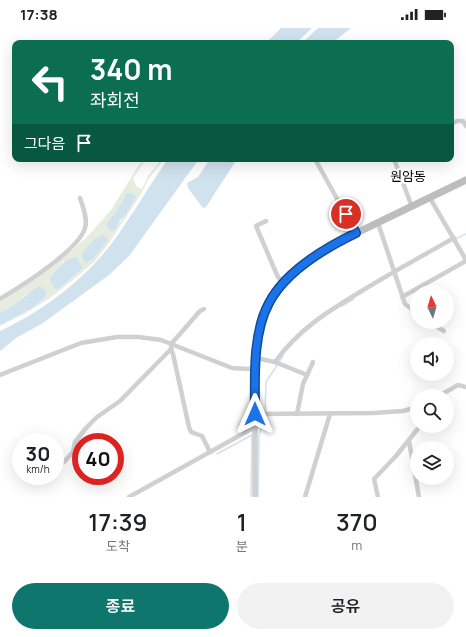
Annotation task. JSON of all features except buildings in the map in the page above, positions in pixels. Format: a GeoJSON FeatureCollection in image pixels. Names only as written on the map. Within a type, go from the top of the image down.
{"type":"FeatureCollection","features":[{"type":"Feature","properties":{"kind":"main road"},"geometry":{"type":"LineString","coordinates":[[257,354],[260,327],[274,294],[305,263],[356,233],[466,180]]}},
{"type":"Feature","properties":{"kind":"street"},"geometry":{"type":"LineString","coordinates":[[454,122],[463,121],[466,126]]}},
{"type":"Feature","properties":{"kind":"street"},"geometry":{"type":"LineString","coordinates":[[317,162],[356,233]]}},
{"type":"Feature","properties":{"kind":"street"},"geometry":{"type":"LineString","coordinates":[[395,162],[412,207]]}},
{"type":"Feature","properties":{"kind":"street"},"geometry":{"type":"LineString","coordinates":[[0,299],[77,243],[85,228],[85,217],[80,198]]}},
{"type":"Feature","properties":{"kind":"street"},"geometry":{"type":"LineString","coordinates":[[402,297],[466,260],[430,198]]}},
{"type":"Feature","properties":{"kind":"street"},"geometry":{"type":"LineString","coordinates":[[266,220],[256,226],[277,275],[284,283]]}},
{"type":"Feature","properties":{"kind":"street"},"geometry":{"type":"LineString","coordinates":[[378,223],[404,304],[410,308]]}},
{"type":"Feature","properties":{"kind":"street"},"geometry":{"type":"LineString","coordinates":[[275,362],[287,346],[318,318],[394,271],[454,238]]}},
{"type":"Feature","properties":{"kind":"street"},"geometry":{"type":"LineString","coordinates":[[64,462],[73,452],[75,442],[86,428],[97,417],[120,401],[172,346],[200,311],[204,309]]}},
{"type":"Feature","properties":{"kind":"street"},"geometry":{"type":"LineString","coordinates":[[0,375],[81,343],[117,337],[139,337],[160,340],[172,346],[232,368],[255,368]]}},
{"type":"Feature","properties":{"kind":"street"},"geometry":{"type":"LineString","coordinates":[[172,346],[189,427],[191,432],[202,436],[210,452]]}},
{"type":"Feature","properties":{"kind":"street"},"geometry":{"type":"LineString","coordinates":[[255,497],[255,368],[257,354],[307,375]]}},
{"type":"Feature","properties":{"kind":"street"},"geometry":{"type":"LineString","coordinates":[[297,414],[303,384],[313,362]]}},
{"type":"Feature","properties":{"kind":"street"},"geometry":{"type":"LineString","coordinates":[[452,389],[458,386],[466,387]]}},
{"type":"Feature","properties":{"kind":"street"},"geometry":{"type":"LineString","coordinates":[[255,414],[374,413],[403,411],[410,409]]}},
{"type":"Feature","properties":{"kind":"street"},"geometry":{"type":"LineString","coordinates":[[305,497],[330,414]]}},
{"type":"Feature","properties":{"kind":"street"},"geometry":{"type":"LineString","coordinates":[[129,497],[255,427]]}},
{"type":"Feature","properties":{"kind":"street"},"geometry":{"type":"LineString","coordinates":[[378,497],[374,479],[414,433]]}},
{"type":"Feature","properties":{"kind":"street"},"geometry":{"type":"LineString","coordinates":[[409,440],[419,497]]}},
{"type":"Feature","properties":{"kind":"shaded area"},"geometry":{"type":"Polygon","coordinates":[[[142,162],[144,162],[133,178],[136,186],[142,189],[148,176],[160,162],[162,162],[149,178],[141,194],[109,243],[95,261],[51,297],[28,312],[0,326],[39,303],[47,293],[27,294],[0,313],[0,302],[27,284],[72,250],[88,236],[111,210],[142,162]],[[126,193],[122,202],[108,222],[112,232],[116,229],[125,216],[126,193]],[[64,261],[49,278],[58,289],[83,268],[64,261]]]}},
{"type":"Feature","properties":{"kind":"water"},"geometry":{"type":"Polygon","coordinates":[[[281,28],[312,28],[299,40],[269,40],[281,28]]]}},
{"type":"Feature","properties":{"kind":"water"},"geometry":{"type":"Polygon","coordinates":[[[318,28],[351,28],[336,40],[305,40],[318,28]]]}},
{"type":"Feature","properties":{"kind":"water"},"geometry":{"type":"Polygon","coordinates":[[[166,162],[197,162],[129,256],[109,275],[43,323],[16,338],[0,351],[0,331],[32,314],[61,294],[101,257],[119,233],[166,162]]]}},
{"type":"Feature","properties":{"kind":"water"},"geometry":{"type":"Polygon","coordinates":[[[208,162],[235,162],[206,207],[203,208],[188,188],[187,183],[198,177],[208,162]]]}},
{"type":"Feature","properties":{"kind":"water"},"geometry":{"type":"Polygon","coordinates":[[[126,193],[132,193],[136,197],[125,216],[120,220],[117,228],[112,232],[107,226],[108,222],[122,202],[126,193]]]}},
{"type":"Feature","properties":{"kind":"water"},"geometry":{"type":"Polygon","coordinates":[[[102,235],[108,240],[93,259],[85,263],[81,255],[93,241],[102,235]]]}},
{"type":"Feature","properties":{"kind":"water"},"geometry":{"type":"Polygon","coordinates":[[[76,257],[83,268],[58,289],[55,289],[49,278],[64,262],[76,257]]]}},
{"type":"Feature","properties":{"kind":"water"},"geometry":{"type":"Polygon","coordinates":[[[39,286],[47,293],[44,298],[33,307],[0,325],[0,313],[39,286]]]}},
{"type":"Feature","properties":{"kind":"waterway"},"geometry":{"type":"LineString","coordinates":[[455,239],[466,234]]}},
{"type":"Feature","properties":{"kind":"waterway"},"geometry":{"type":"LineString","coordinates":[[342,306],[354,299]]}},
{"type":"Feature","properties":{"kind":"waterway"},"geometry":{"type":"LineString","coordinates":[[258,497],[259,435],[265,417],[266,382],[283,356]]}},
{"type":"Feature","properties":{"kind":"waterway"},"geometry":{"type":"LineString","coordinates":[[217,454],[252,435],[251,497]]}},
{"type":"Feature","properties":{"kind":"district","name":"원암동"},"geometry":{"type":"Point","coordinates":[408,176]}},
{"type":"Feature","properties":{"kind":"route"},"geometry":{"type":"LineString","coordinates":[[255,414],[255,368],[260,327],[269,303],[274,294],[305,263],[356,233],[346,214]]}}]}
